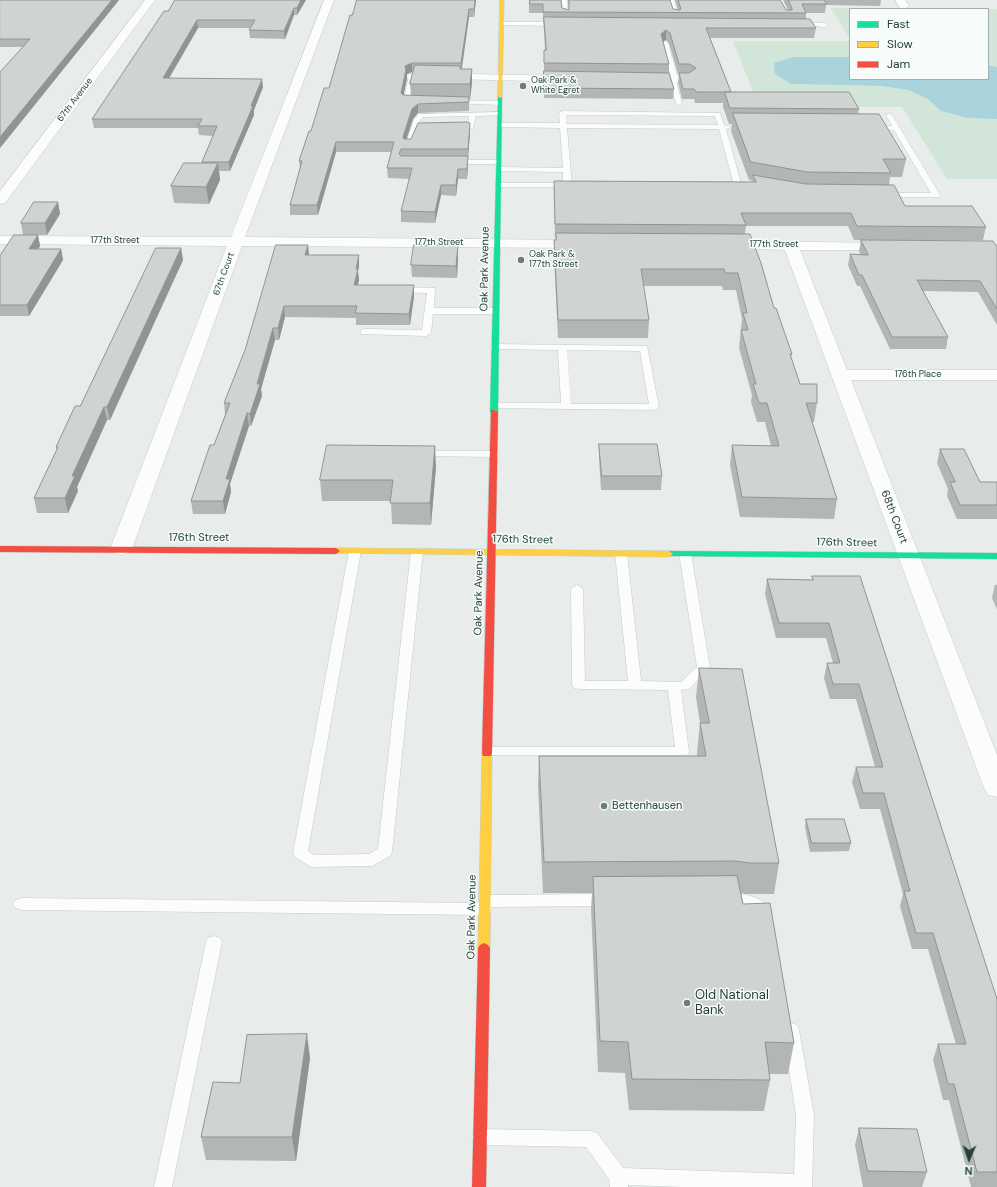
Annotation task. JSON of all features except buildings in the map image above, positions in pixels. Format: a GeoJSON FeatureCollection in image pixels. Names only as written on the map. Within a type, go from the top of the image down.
{"type":"FeatureCollection","features":[{"type":"Feature","properties":{"kind":"street","name":"67th Avenue"},"geometry":{"type":"LineString","coordinates":[[0,200],[150,0]]}},
{"type":"Feature","properties":{"kind":"street","name":"67th Court"},"geometry":{"type":"LineString","coordinates":[[121,549],[236,242],[329,0]]}},
{"type":"Feature","properties":{"kind":"street","name":"Oak Park Avenue"},"geometry":{"type":"LineString","coordinates":[[479,1187],[500,103],[504,19],[502,0]]}},
{"type":"Feature","properties":{"kind":"street"},"geometry":{"type":"LineString","coordinates":[[412,76],[487,76],[501,78],[587,79]]}},
{"type":"Feature","properties":{"kind":"street"},"geometry":{"type":"LineString","coordinates":[[626,79],[688,79]]}},
{"type":"Feature","properties":{"kind":"street","name":"177th Street"},"geometry":{"type":"LineString","coordinates":[[0,240],[599,244]]}},
{"type":"Feature","properties":{"kind":"street","name":"177th Street"},"geometry":{"type":"LineString","coordinates":[[711,245],[902,246]]}},
{"type":"Feature","properties":{"kind":"street","name":"68th Court"},"geometry":{"type":"LineString","coordinates":[[791,245],[997,788]]}},
{"type":"Feature","properties":{"kind":"street","name":"176th Place"},"geometry":{"type":"LineString","coordinates":[[840,375],[997,375]]}},
{"type":"Feature","properties":{"kind":"street","name":"176th Street"},"geometry":{"type":"LineString","coordinates":[[0,549],[997,556]]}},
{"type":"Feature","properties":{"kind":"lane"},"geometry":{"type":"LineString","coordinates":[[564,0],[566,16]]}},
{"type":"Feature","properties":{"kind":"lane"},"geometry":{"type":"LineString","coordinates":[[671,0],[677,17]]}},
{"type":"Feature","properties":{"kind":"lane"},"geometry":{"type":"LineString","coordinates":[[558,16],[574,16]]}},
{"type":"Feature","properties":{"kind":"lane"},"geometry":{"type":"LineString","coordinates":[[669,17],[685,17]]}},
{"type":"Feature","properties":{"kind":"lane"},"geometry":{"type":"LineString","coordinates":[[795,18],[810,18]]}},
{"type":"Feature","properties":{"kind":"lane"},"geometry":{"type":"LineString","coordinates":[[504,19],[571,24]]}},
{"type":"Feature","properties":{"kind":"lane"},"geometry":{"type":"LineString","coordinates":[[793,24],[825,24]]}},
{"type":"Feature","properties":{"kind":"lane"},"geometry":{"type":"LineString","coordinates":[[665,43],[679,103]]}},
{"type":"Feature","properties":{"kind":"lane"},"geometry":{"type":"LineString","coordinates":[[412,76],[405,102],[420,102]]}},
{"type":"Feature","properties":{"kind":"lane"},"geometry":{"type":"LineString","coordinates":[[449,102],[500,103]]}},
{"type":"Feature","properties":{"kind":"lane"},"geometry":{"type":"LineString","coordinates":[[499,185],[570,185],[566,170],[562,113],[718,114],[739,184],[722,187]]}},
{"type":"Feature","properties":{"kind":"lane"},"geometry":{"type":"LineString","coordinates":[[409,147],[417,119],[421,114],[500,114]]}},
{"type":"Feature","properties":{"kind":"lane"},"geometry":{"type":"LineString","coordinates":[[446,129],[471,127],[473,114]]}},
{"type":"Feature","properties":{"kind":"lane"},"geometry":{"type":"LineString","coordinates":[[874,195],[936,195],[889,115]]}},
{"type":"Feature","properties":{"kind":"lane"},"geometry":{"type":"LineString","coordinates":[[500,126],[738,127]]}},
{"type":"Feature","properties":{"kind":"lane"},"geometry":{"type":"LineString","coordinates":[[864,128],[896,128]]}},
{"type":"Feature","properties":{"kind":"lane"},"geometry":{"type":"LineString","coordinates":[[414,129],[422,129]]}},
{"type":"Feature","properties":{"kind":"lane"},"geometry":{"type":"LineString","coordinates":[[444,162],[566,170]]}},
{"type":"Feature","properties":{"kind":"lane"},"geometry":{"type":"LineString","coordinates":[[364,332],[426,333],[432,290],[385,290]]}},
{"type":"Feature","properties":{"kind":"lane"},"geometry":{"type":"LineString","coordinates":[[429,311],[496,311]]}},
{"type":"Feature","properties":{"kind":"lane"},"geometry":{"type":"LineString","coordinates":[[494,406],[654,407],[644,348],[496,347]]}},
{"type":"Feature","properties":{"kind":"lane"},"geometry":{"type":"LineString","coordinates":[[562,347],[566,407]]}},
{"type":"Feature","properties":{"kind":"lane"},"geometry":{"type":"LineString","coordinates":[[407,454],[494,454]]}},
{"type":"Feature","properties":{"kind":"lane"},"geometry":{"type":"LineString","coordinates":[[355,551],[300,853],[311,861],[372,860],[385,852],[417,551]]}},
{"type":"Feature","properties":{"kind":"lane"},"geometry":{"type":"LineString","coordinates":[[621,553],[635,686]]}},
{"type":"Feature","properties":{"kind":"lane"},"geometry":{"type":"LineString","coordinates":[[577,589],[580,685],[684,686],[704,668],[685,554]]}},
{"type":"Feature","properties":{"kind":"lane"},"geometry":{"type":"LineString","coordinates":[[488,752],[682,752],[674,686]]}},
{"type":"Feature","properties":{"kind":"lane"},"geometry":{"type":"LineString","coordinates":[[709,899],[750,901],[762,908],[772,922],[773,930]]}},
{"type":"Feature","properties":{"kind":"lane"},"geometry":{"type":"LineString","coordinates":[[21,904],[485,905],[624,900]]}},
{"type":"Feature","properties":{"kind":"lane"},"geometry":{"type":"LineString","coordinates":[[164,1187],[214,942]]}},
{"type":"Feature","properties":{"kind":"lane"},"geometry":{"type":"LineString","coordinates":[[481,1137],[592,1139],[618,1181],[803,1185],[805,1115],[788,1015]]}},
{"type":"Feature","properties":{"kind":"green space"},"geometry":{"type":"Polygon","coordinates":[[[831,8],[849,8],[849,37],[831,8]]]}},
{"type":"Feature","properties":{"kind":"green space"},"geometry":{"type":"Polygon","coordinates":[[[989,9],[997,9],[997,67],[989,65],[989,9]]]}},
{"type":"Feature","properties":{"kind":"green space"},"geometry":{"type":"Polygon","coordinates":[[[733,41],[849,41],[849,57],[793,57],[791,84],[881,86],[908,90],[928,99],[941,111],[967,118],[997,119],[997,179],[947,179],[902,107],[759,107],[733,41]]]}},
{"type":"Feature","properties":{"kind":"water"},"geometry":{"type":"Polygon","coordinates":[[[793,57],[849,57],[849,80],[989,80],[989,65],[997,67],[997,119],[967,118],[941,111],[928,99],[908,90],[881,86],[791,84],[775,74],[774,63],[793,57]]]}},
{"type":"Feature","properties":{"kind":"traffic: fast"},"geometry":{"type":"LineString","coordinates":[[494,412],[500,97]]}},
{"type":"Feature","properties":{"kind":"traffic: fast"},"geometry":{"type":"LineString","coordinates":[[669,554],[997,556]]}},
{"type":"Feature","properties":{"kind":"traffic: slow"},"geometry":{"type":"LineString","coordinates":[[500,97],[502,0]]}},
{"type":"Feature","properties":{"kind":"traffic: slow"},"geometry":{"type":"LineString","coordinates":[[336,551],[669,554]]}},
{"type":"Feature","properties":{"kind":"traffic: slow"},"geometry":{"type":"LineString","coordinates":[[484,948],[487,753]]}},
{"type":"Feature","properties":{"kind":"traffic: jam"},"geometry":{"type":"LineString","coordinates":[[487,753],[494,412]]}},
{"type":"Feature","properties":{"kind":"traffic: jam"},"geometry":{"type":"LineString","coordinates":[[0,549],[336,551]]}},
{"type":"Feature","properties":{"kind":"traffic: jam"},"geometry":{"type":"LineString","coordinates":[[479,1187],[484,948]]}},
{"type":"Feature","properties":{"kind":"place","name":"Oak Park & White Egret"},"geometry":{"type":"Point","coordinates":[523,86]}},
{"type":"Feature","properties":{"kind":"place","name":"Oak Park & 177th Street"},"geometry":{"type":"Point","coordinates":[521,260]}},
{"type":"Feature","properties":{"kind":"place","name":"Bettenhausen"},"geometry":{"type":"Point","coordinates":[604,806]}},
{"type":"Feature","properties":{"kind":"place","name":"Old National Bank"},"geometry":{"type":"Point","coordinates":[687,1003]}}]}
